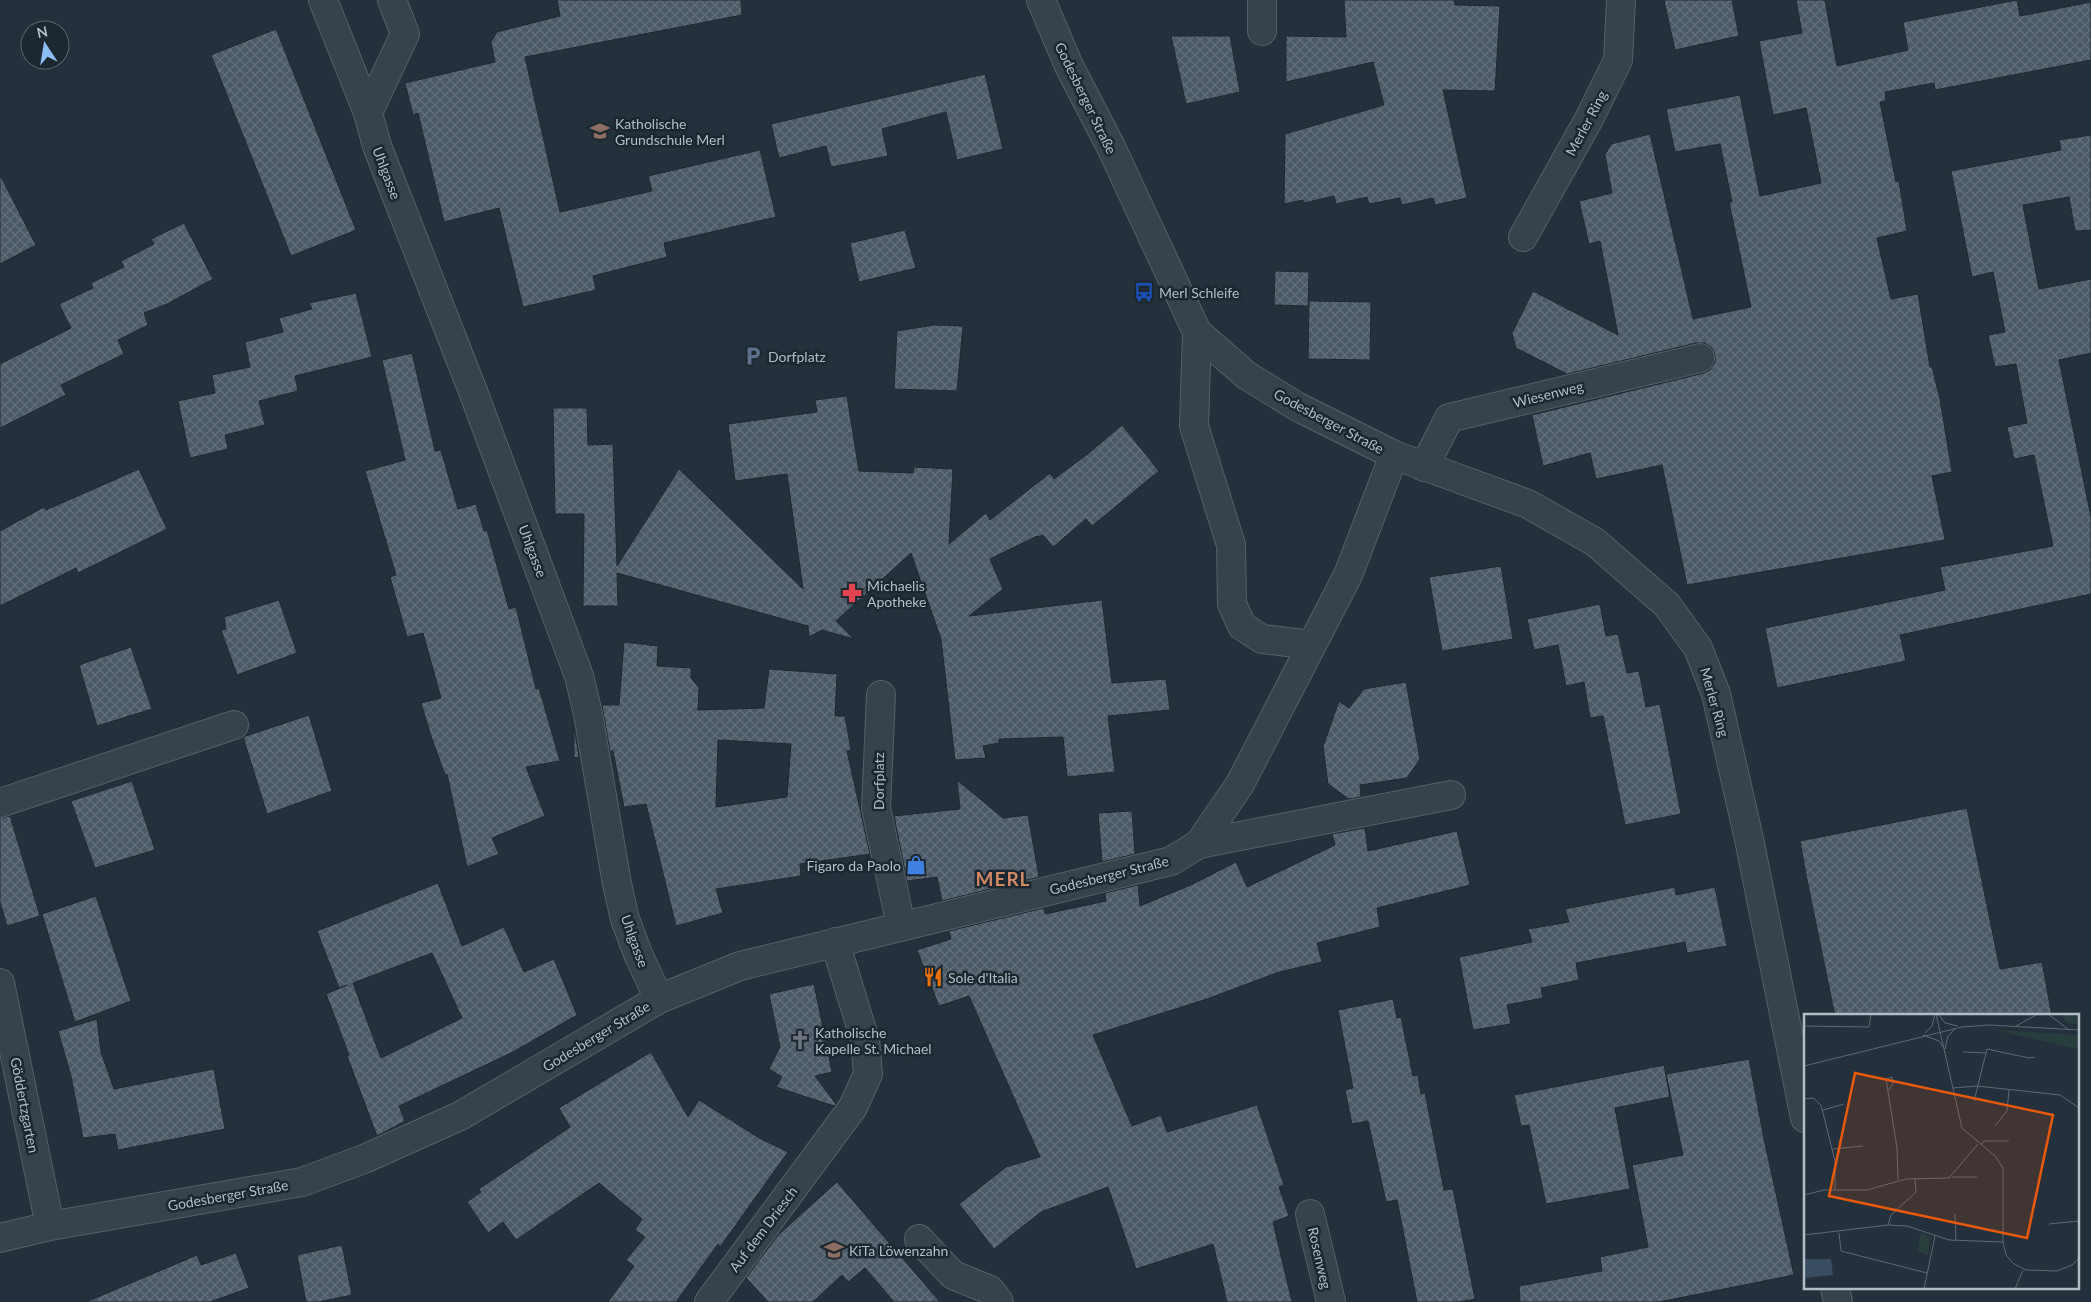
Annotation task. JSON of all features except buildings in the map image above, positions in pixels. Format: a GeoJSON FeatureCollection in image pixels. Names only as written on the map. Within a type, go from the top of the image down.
{"type":"FeatureCollection","features":[{"type":"Feature","properties":{"kind":"street","name":"Uhlgasse"},"geometry":{"type":"LineString","coordinates":[[323,0],[368,113],[377,146],[477,403],[579,676],[588,714],[617,884],[625,919],[638,954],[659,998]]}},
{"type":"Feature","properties":{"kind":"street"},"geometry":{"type":"LineString","coordinates":[[368,113],[405,34],[392,0]]}},
{"type":"Feature","properties":{"kind":"street","name":"Godesberger Straße"},"geometry":{"type":"LineString","coordinates":[[1041,0],[1069,66],[1110,148],[1196,332],[1254,380],[1298,407],[1394,455],[1348,575],[1240,784],[1199,844]]}},
{"type":"Feature","properties":{"kind":"street"},"geometry":{"type":"LineString","coordinates":[[1262,0],[1262,31]]}},
{"type":"Feature","properties":{"kind":"street","name":"Merler Ring"},"geometry":{"type":"LineString","coordinates":[[1523,237],[1589,119],[1618,60],[1621,0]]}},
{"type":"Feature","properties":{"kind":"street","name":"Godesberger Straße"},"geometry":{"type":"LineString","coordinates":[[1196,332],[1194,426],[1231,545],[1232,604],[1242,626],[1262,639],[1312,644]]}},
{"type":"Feature","properties":{"kind":"street","name":"Wiesenweg"},"geometry":{"type":"LineString","coordinates":[[1424,467],[1448,418],[1700,358]]}},
{"type":"Feature","properties":{"kind":"street","name":"Merler Ring"},"geometry":{"type":"LineString","coordinates":[[1394,455],[1528,504],[1595,542],[1667,605],[1698,648],[1716,694],[1749,839],[1804,1113]]}},
{"type":"Feature","properties":{"kind":"street","name":"Dorfplatz"},"geometry":{"type":"LineString","coordinates":[[881,695],[876,808],[901,926]]}},
{"type":"Feature","properties":{"kind":"street"},"geometry":{"type":"LineString","coordinates":[[0,804],[234,725]]}},
{"type":"Feature","properties":{"kind":"street","name":"Godesberger Straße"},"geometry":{"type":"LineString","coordinates":[[0,1238],[50,1226],[302,1182],[364,1160],[460,1116],[659,998],[740,966],[1171,861],[1199,844],[1451,795]]}},
{"type":"Feature","properties":{"kind":"street","name":"Auf dem Driesch"},"geometry":{"type":"LineString","coordinates":[[709,1302],[854,1106],[868,1074],[865,1040],[835,942]]}},
{"type":"Feature","properties":{"kind":"street","name":"Göddertzgarten"},"geometry":{"type":"LineString","coordinates":[[0,983],[50,1226]]}},
{"type":"Feature","properties":{"kind":"street","name":"Rosenweg"},"geometry":{"type":"LineString","coordinates":[[1310,1214],[1331,1302]]}},
{"type":"Feature","properties":{"kind":"street"},"geometry":{"type":"LineString","coordinates":[[919,1239],[953,1275],[990,1290],[999,1302]]}},
{"type":"Feature","properties":{"kind":"place","name":"Katholische Grundschule Merl"},"geometry":{"type":"Point","coordinates":[600,131]}},
{"type":"Feature","properties":{"kind":"place","name":"Merl Schleife"},"geometry":{"type":"Point","coordinates":[1144,292]}},
{"type":"Feature","properties":{"kind":"place","name":"Dorfplatz"},"geometry":{"type":"Point","coordinates":[753,356]}},
{"type":"Feature","properties":{"kind":"place","name":"Michaelis Apotheke"},"geometry":{"type":"Point","coordinates":[852,593]}},
{"type":"Feature","properties":{"kind":"place","name":"Figaro da Paolo"},"geometry":{"type":"Point","coordinates":[916,865]}},
{"type":"Feature","properties":{"kind":"place","name":"Sole d'Italia"},"geometry":{"type":"Point","coordinates":[933,977]}},
{"type":"Feature","properties":{"kind":"place","name":"Katholische Kapelle St. Michael"},"geometry":{"type":"Point","coordinates":[800,1040]}},
{"type":"Feature","properties":{"kind":"place","name":"KiTa Löwenzahn"},"geometry":{"type":"Point","coordinates":[834,1250]}},
{"type":"Feature","properties":{"kind":"district","name":"MERL"},"geometry":{"type":"Point","coordinates":[1003,878]}}]}
